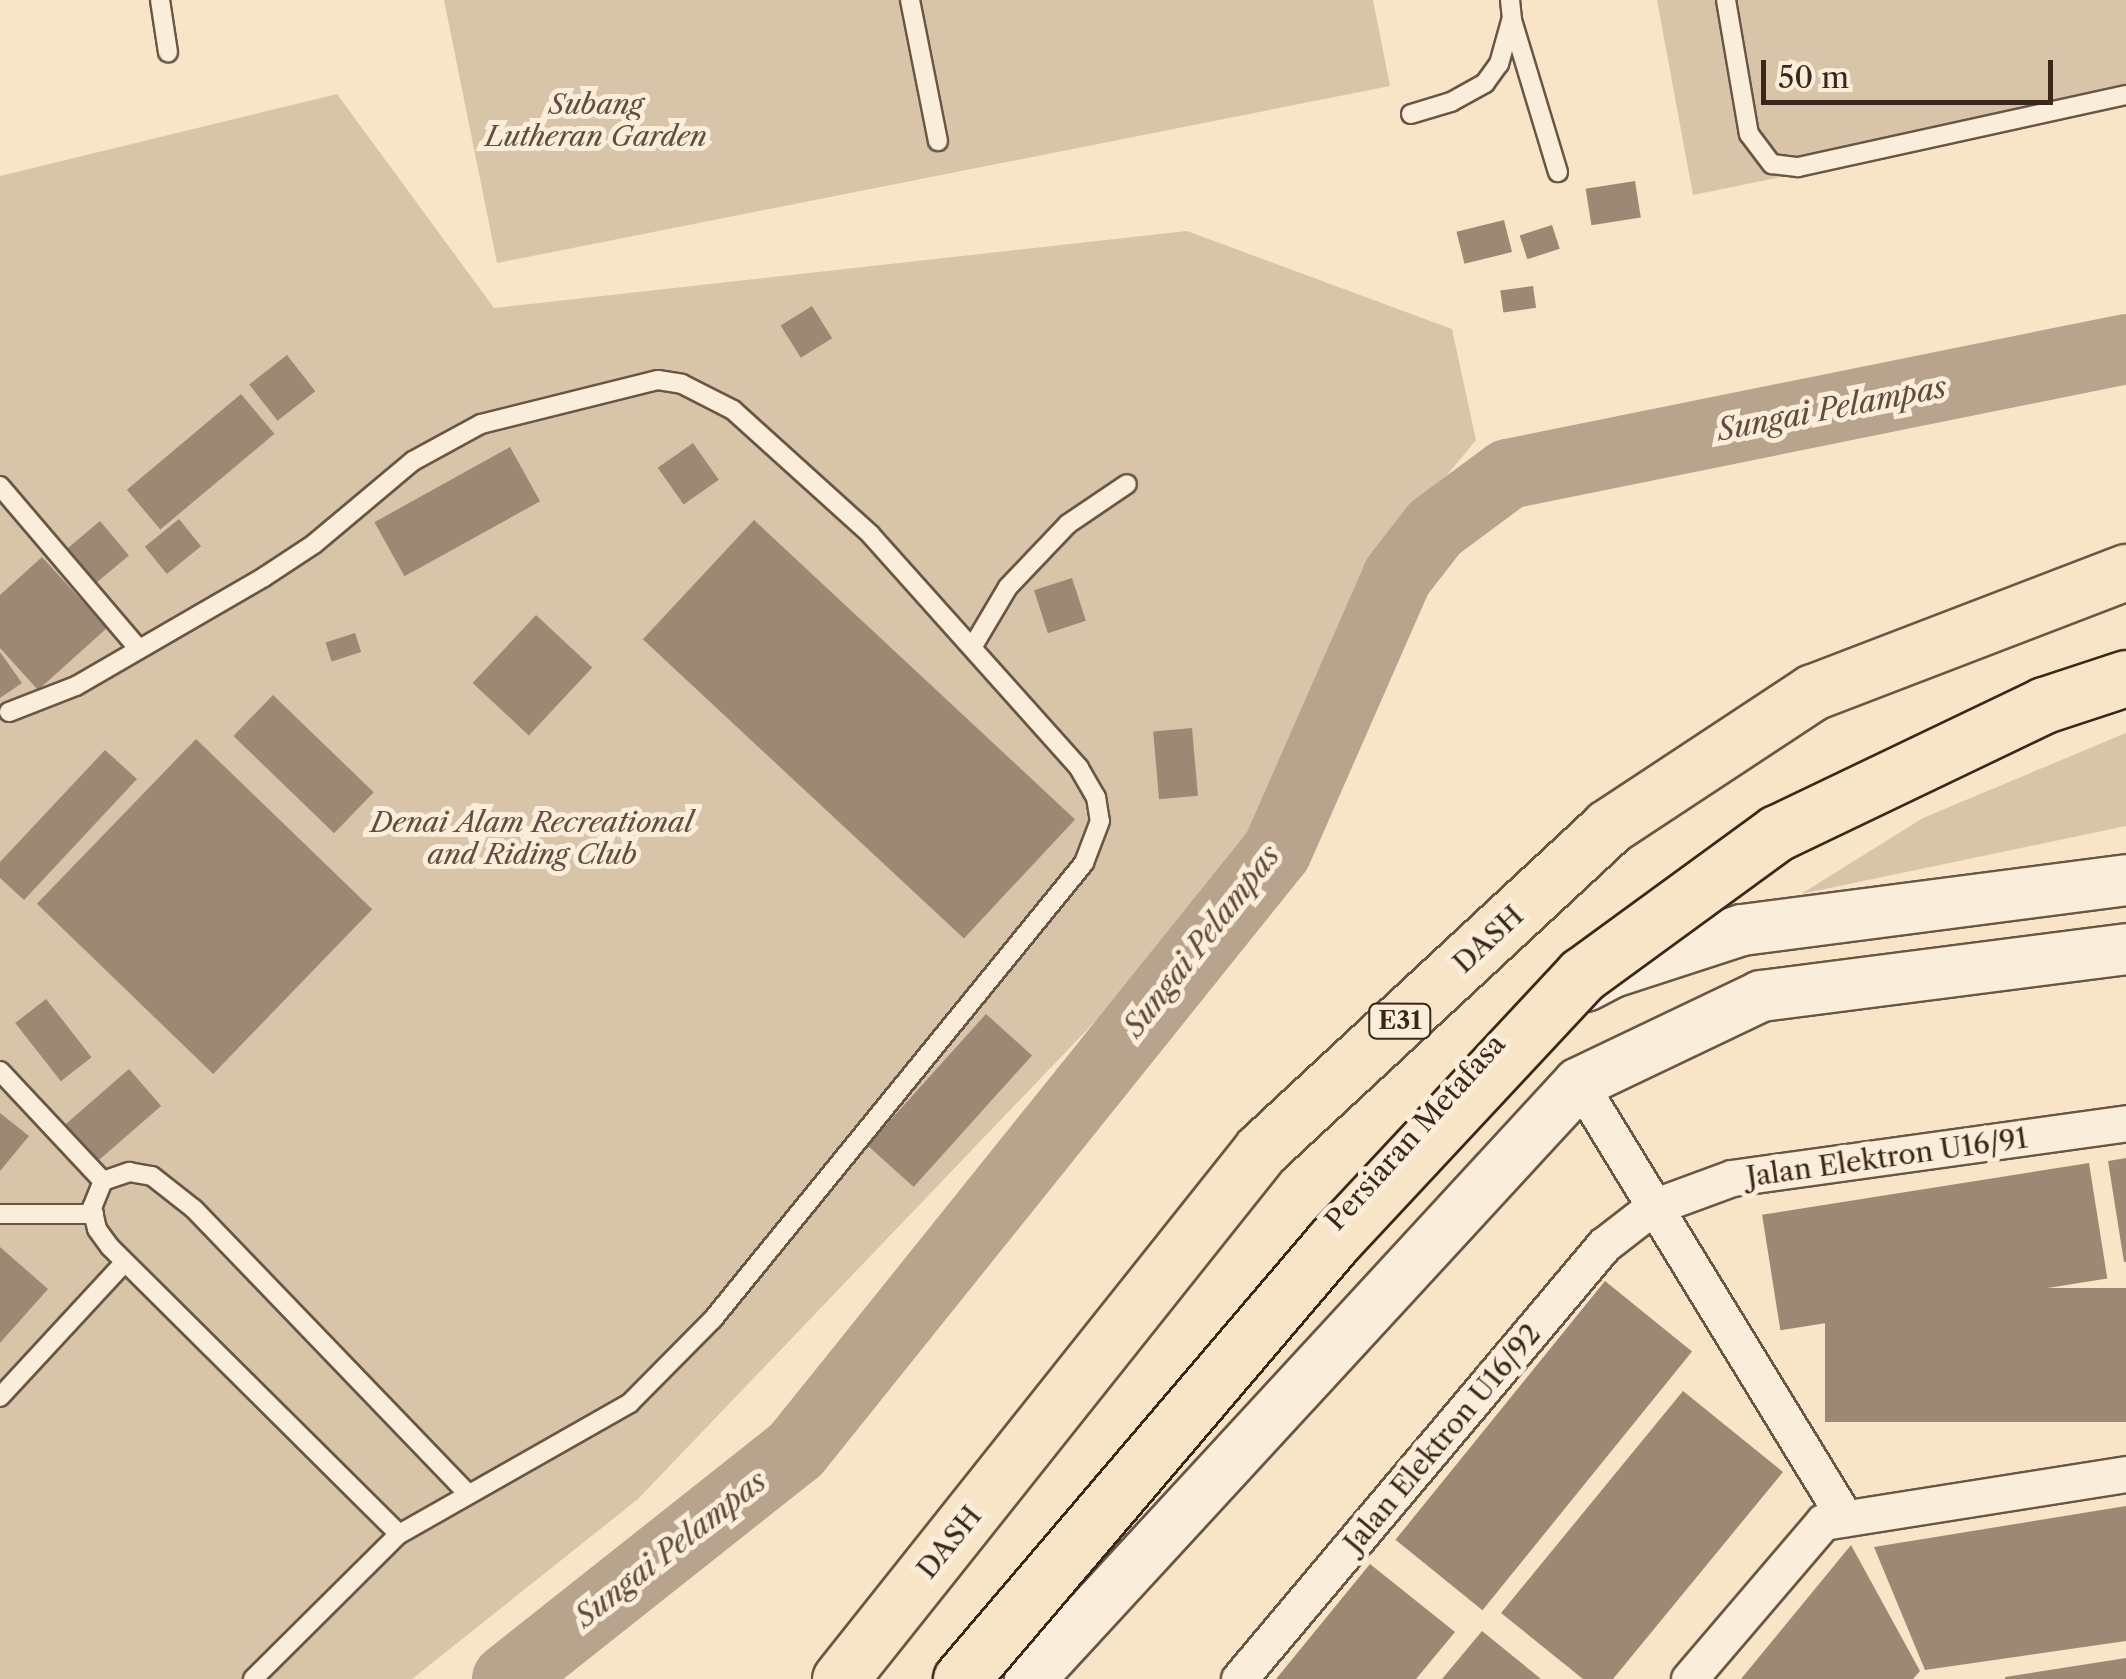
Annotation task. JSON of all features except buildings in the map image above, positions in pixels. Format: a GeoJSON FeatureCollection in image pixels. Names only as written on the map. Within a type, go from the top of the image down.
{"type":"FeatureCollection","features":[{"type":"Feature","properties":{"kind":"highway","name":"DASH"},"geometry":{"type":"LineString","coordinates":[[840,1679],[1261,1150],[1608,827],[1813,692],[2126,572]]}},
{"type":"Feature","properties":{"kind":"highway"},"geometry":{"type":"LineString","coordinates":[[962,1679],[1333,1242],[1582,975],[1778,833],[2044,706],[2126,678]]}},
{"type":"Feature","properties":{"kind":"street","name":"Persiaran Metafasa"},"geometry":{"type":"LineString","coordinates":[[944,1679],[1009,1588],[1504,1030],[1610,973],[1742,930],[2126,880]]}},
{"type":"Feature","properties":{"kind":"street"},"geometry":{"type":"LineString","coordinates":[[1030,1679],[1579,1083],[1761,996],[2126,950]]}},
{"type":"Feature","properties":{"kind":"street"},"geometry":{"type":"LineString","coordinates":[[1579,1083],[1845,1518]]}},
{"type":"Feature","properties":{"kind":"street","name":"Jalan Elektron U16/91"},"geometry":{"type":"LineString","coordinates":[[1653,1207],[1732,1178],[2126,1123]]}},
{"type":"Feature","properties":{"kind":"street","name":"Jalan Elektron U16/92"},"geometry":{"type":"LineString","coordinates":[[1239,1679],[1604,1245],[1653,1207]]}},
{"type":"Feature","properties":{"kind":"street"},"geometry":{"type":"LineString","coordinates":[[1689,1679],[1823,1522],[2126,1474]]}},
{"type":"Feature","properties":{"kind":"lane"},"geometry":{"type":"LineString","coordinates":[[160,0],[168,52]]}},
{"type":"Feature","properties":{"kind":"lane"},"geometry":{"type":"LineString","coordinates":[[910,0],[938,142]]}},
{"type":"Feature","properties":{"kind":"lane"},"geometry":{"type":"LineString","coordinates":[[1510,0],[1512,20],[1558,172]]}},
{"type":"Feature","properties":{"kind":"lane"},"geometry":{"type":"LineString","coordinates":[[1726,0],[1749,134],[1772,164],[1798,167],[2126,95]]}},
{"type":"Feature","properties":{"kind":"lane"},"geometry":{"type":"LineString","coordinates":[[1411,114],[1451,102],[1485,83],[1499,64],[1512,20]]}},
{"type":"Feature","properties":{"kind":"lane"},"geometry":{"type":"LineString","coordinates":[[9,712],[76,686],[137,647],[264,577],[314,544],[413,461],[481,424],[658,380],[682,384],[732,410],[870,534],[1079,768],[1096,796],[1100,822],[1084,863],[712,1320],[630,1403],[399,1534],[253,1679]]}},
{"type":"Feature","properties":{"kind":"lane"},"geometry":{"type":"LineString","coordinates":[[973,646],[1008,587],[1068,524],[1127,484]]}},
{"type":"Feature","properties":{"kind":"lane"},"geometry":{"type":"LineString","coordinates":[[0,486],[137,647]]}},
{"type":"Feature","properties":{"kind":"lane"},"geometry":{"type":"LineString","coordinates":[[0,1072],[103,1180]]}},
{"type":"Feature","properties":{"kind":"lane"},"geometry":{"type":"LineString","coordinates":[[399,1534],[124,1262],[98,1229],[94,1214],[96,1191],[103,1180],[129,1172],[152,1176],[194,1208],[467,1493]]}},
{"type":"Feature","properties":{"kind":"lane"},"geometry":{"type":"LineString","coordinates":[[0,1214],[94,1214]]}},
{"type":"Feature","properties":{"kind":"lane"},"geometry":{"type":"LineString","coordinates":[[0,1397],[124,1262]]}},
{"type":"Feature","properties":{"kind":"green space","name":"Subang Lutheran Garden"},"geometry":{"type":"Polygon","coordinates":[[[444,0],[1373,0],[1390,86],[497,263],[444,0]]]}},
{"type":"Feature","properties":{"kind":"green space"},"geometry":{"type":"Polygon","coordinates":[[[1657,0],[2126,0],[2126,107],[1693,195],[1657,0]]]}},
{"type":"Feature","properties":{"kind":"green space","name":"Denai Alam Recreational and Riding Club"},"geometry":{"type":"Polygon","coordinates":[[[337,94],[494,308],[1187,231],[1452,329],[1476,440],[1365,574],[1259,850],[638,1499],[412,1679],[0,1679],[0,176],[337,94]]]}},
{"type":"Feature","properties":{"kind":"green space"},"geometry":{"type":"Polygon","coordinates":[[[2126,733],[2126,826],[1801,894],[1923,818],[2126,733]]]}},
{"type":"Feature","properties":{"kind":"waterway","name":"Sungai Pelampas"},"geometry":{"type":"LineString","coordinates":[[507,1679],[796,1450],[1277,851],[1397,577],[1435,528],[1508,474],[2126,349]]}}]}
